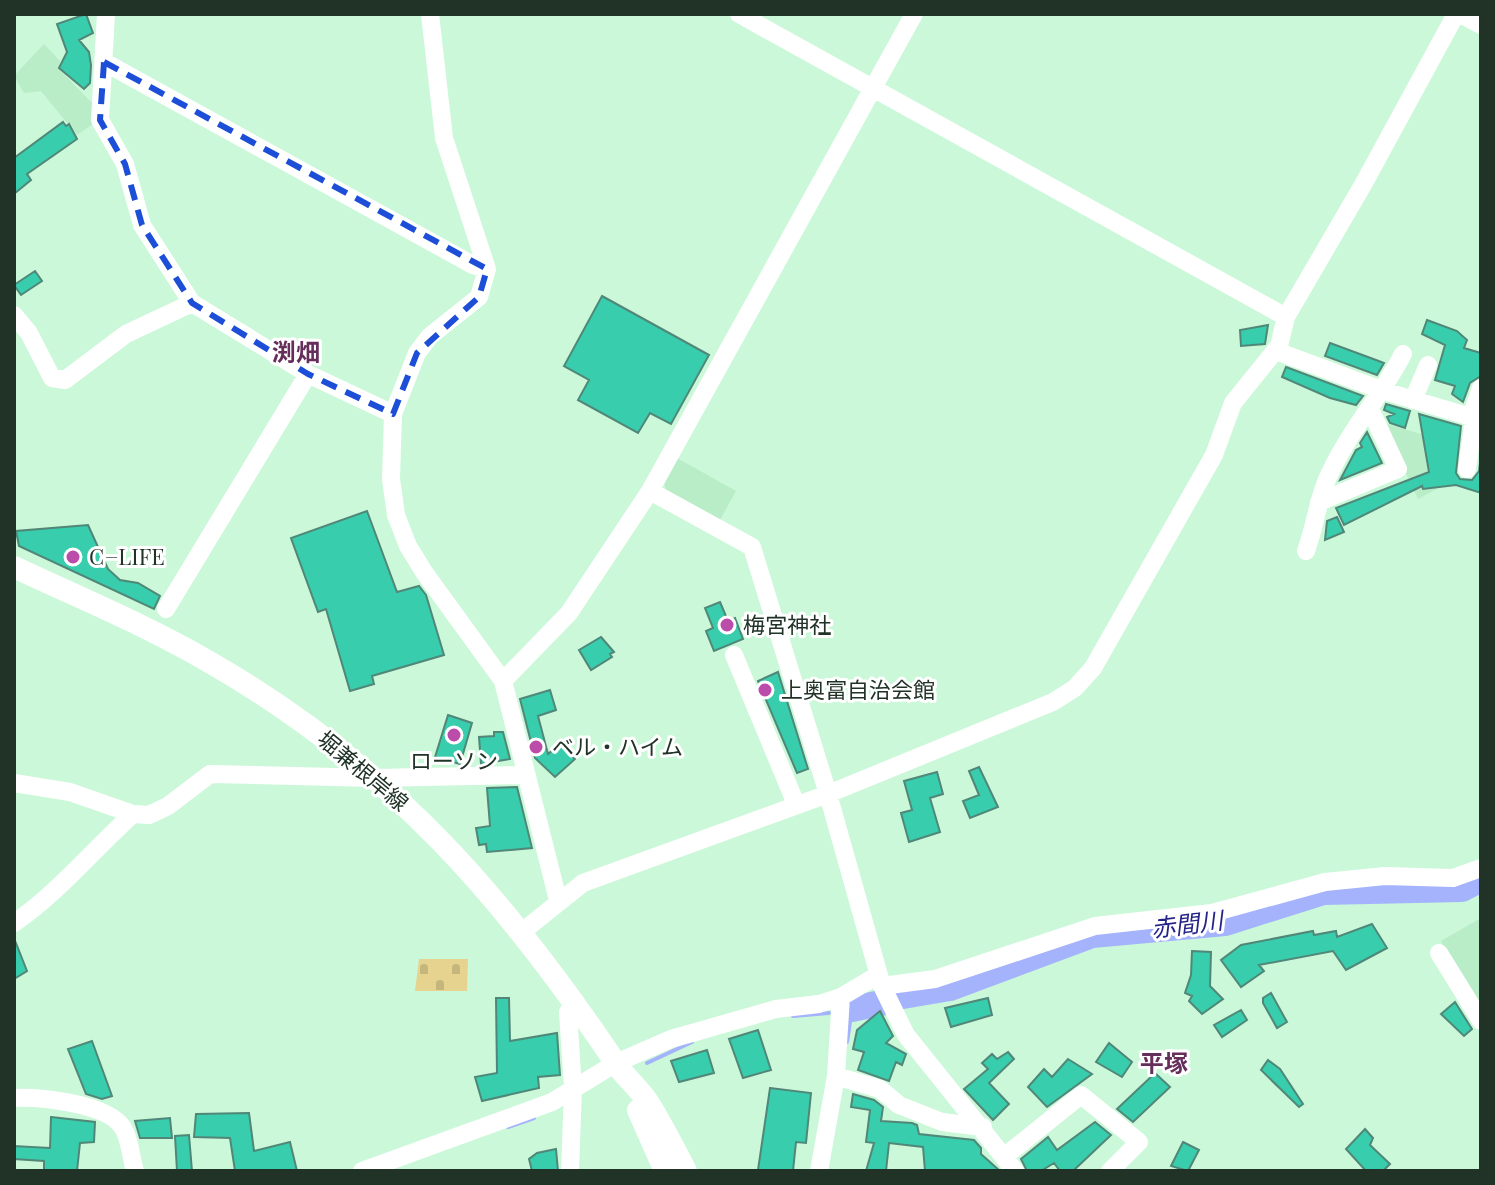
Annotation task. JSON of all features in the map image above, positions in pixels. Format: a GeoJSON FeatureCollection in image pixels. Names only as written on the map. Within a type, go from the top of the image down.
{"type":"FeatureCollection","features":[{"type":"Feature","properties":{"kind":"main road","name":"堀兼根岸線"},"geometry":{"type":"LineString","coordinates":[[14,567],[156,633],[211,663],[313,730],[374,778],[450,848],[523,931],[575,1001],[686,1171]]}},
{"type":"Feature","properties":{"kind":"main road","name":"堀兼根岸線"},"geometry":{"type":"LineString","coordinates":[[641,1103],[665,1171]]}},
{"type":"Feature","properties":{"kind":"main road","name":"堀兼根岸線"},"geometry":{"type":"LineString","coordinates":[[641,1103],[674,1171]]}},
{"type":"Feature","properties":{"kind":"main road","name":"堀兼根岸線"},"geometry":{"type":"LineString","coordinates":[[641,1103],[694,1171]]}},
{"type":"Feature","properties":{"kind":"street"},"geometry":{"type":"LineString","coordinates":[[106,14],[100,120],[125,164],[142,225],[192,303],[308,374],[393,414]]}},
{"type":"Feature","properties":{"kind":"street"},"geometry":{"type":"LineString","coordinates":[[430,14],[444,138],[487,269],[479,297],[430,336],[417,353],[393,414],[391,479],[396,515],[408,546],[503,681],[524,775],[558,900]]}},
{"type":"Feature","properties":{"kind":"street"},"geometry":{"type":"LineString","coordinates":[[739,14],[1286,317]]}},
{"type":"Feature","properties":{"kind":"street"},"geometry":{"type":"LineString","coordinates":[[503,681],[569,613],[650,491],[914,14]]}},
{"type":"Feature","properties":{"kind":"street"},"geometry":{"type":"LineString","coordinates":[[523,931],[583,883],[828,794],[1053,702],[1075,688],[1093,668],[1214,455],[1233,403],[1276,351],[1284,334],[1286,317],[1357,197],[1458,14],[1481,25]]}},
{"type":"Feature","properties":{"kind":"street"},"geometry":{"type":"LineString","coordinates":[[104,62],[459,258],[487,269]]}},
{"type":"Feature","properties":{"kind":"street"},"geometry":{"type":"LineString","coordinates":[[14,315],[29,333],[52,378],[65,380],[126,334],[192,303]]}},
{"type":"Feature","properties":{"kind":"street"},"geometry":{"type":"LineString","coordinates":[[1276,351],[1384,391],[1475,418]]}},
{"type":"Feature","properties":{"kind":"street"},"geometry":{"type":"LineString","coordinates":[[1306,551],[1319,502],[1348,438],[1384,391],[1403,354]]}},
{"type":"Feature","properties":{"kind":"street"},"geometry":{"type":"LineString","coordinates":[[1413,400],[1428,365]]}},
{"type":"Feature","properties":{"kind":"street"},"geometry":{"type":"LineString","coordinates":[[166,609],[308,374]]}},
{"type":"Feature","properties":{"kind":"street"},"geometry":{"type":"LineString","coordinates":[[1467,469],[1481,388]]}},
{"type":"Feature","properties":{"kind":"street"},"geometry":{"type":"LineString","coordinates":[[1319,502],[1398,469],[1370,409]]}},
{"type":"Feature","properties":{"kind":"street"},"geometry":{"type":"LineString","coordinates":[[650,491],[752,547],[828,794],[880,980],[906,1035],[1010,1164],[1081,1095],[1139,1142],[1110,1171]]}},
{"type":"Feature","properties":{"kind":"street"},"geometry":{"type":"LineString","coordinates":[[734,655],[796,804]]}},
{"type":"Feature","properties":{"kind":"street"},"geometry":{"type":"LineString","coordinates":[[14,783],[70,792],[133,814],[149,815],[168,806],[210,774],[374,778],[524,775]]}},
{"type":"Feature","properties":{"kind":"street"},"geometry":{"type":"LineString","coordinates":[[14,923],[47,898],[82,859],[133,814]]}},
{"type":"Feature","properties":{"kind":"street"},"geometry":{"type":"LineString","coordinates":[[362,1171],[573,1097],[671,1039],[731,1020],[841,997],[880,980],[935,979],[1095,926],[1212,913],[1325,882],[1385,876],[1453,878],[1481,868]]}},
{"type":"Feature","properties":{"kind":"street"},"geometry":{"type":"LineString","coordinates":[[1439,953],[1481,1021]]}},
{"type":"Feature","properties":{"kind":"street"},"geometry":{"type":"LineString","coordinates":[[819,1171],[842,1076],[841,997]]}},
{"type":"Feature","properties":{"kind":"street"},"geometry":{"type":"LineString","coordinates":[[570,1171],[573,1097],[568,1012],[575,1001]]}},
{"type":"Feature","properties":{"kind":"street"},"geometry":{"type":"LineString","coordinates":[[842,1076],[880,1089],[899,1105],[942,1122],[983,1127]]}},
{"type":"Feature","properties":{"kind":"street"},"geometry":{"type":"LineString","coordinates":[[14,1098],[52,1098],[99,1112],[117,1122],[123,1128],[135,1171]]}},
{"type":"Feature","properties":{"kind":"highlighted area"},"geometry":{"type":"Polygon","coordinates":[[[104,62],[487,269],[479,297],[417,353],[393,414],[308,374],[192,303],[142,225],[125,164],[100,120],[104,62]]]}},
{"type":"Feature","properties":{"kind":"shaded area"},"geometry":{"type":"Polygon","coordinates":[[[44,44],[60,61],[59,69],[93,104],[93,124],[77,135],[41,91],[24,93],[14,76],[44,44]]]}},
{"type":"Feature","properties":{"kind":"shaded area"},"geometry":{"type":"Polygon","coordinates":[[[1383,423],[1438,439],[1442,486],[1418,499],[1383,423]]]}},
{"type":"Feature","properties":{"kind":"shaded area"},"geometry":{"type":"Polygon","coordinates":[[[677,458],[736,491],[720,520],[666,491],[664,482],[677,458]]]}},
{"type":"Feature","properties":{"kind":"shaded area"},"geometry":{"type":"Polygon","coordinates":[[[1481,918],[1481,1011],[1455,972],[1441,941],[1481,918]]]}},
{"type":"Feature","properties":{"kind":"green space"},"geometry":{"type":"Polygon","coordinates":[[[419,959],[468,959],[467,991],[415,991],[419,959]]]}},
{"type":"Feature","properties":{"kind":"building"},"geometry":{"type":"Polygon","coordinates":[[[86,14],[93,33],[79,40],[89,52],[91,65],[90,83],[84,89],[59,68],[67,52],[57,24],[86,14]]]}},
{"type":"Feature","properties":{"kind":"building"},"geometry":{"type":"Polygon","coordinates":[[[63,122],[66,126],[69,124],[77,139],[27,174],[31,180],[14,194],[14,158],[63,122]]]}},
{"type":"Feature","properties":{"kind":"building"},"geometry":{"type":"Polygon","coordinates":[[[35,271],[42,281],[21,295],[14,285],[35,271]]]}},
{"type":"Feature","properties":{"kind":"building"},"geometry":{"type":"Polygon","coordinates":[[[602,296],[709,355],[671,424],[650,413],[638,433],[578,400],[589,380],[564,366],[602,296]]]}},
{"type":"Feature","properties":{"kind":"building"},"geometry":{"type":"Polygon","coordinates":[[[1427,320],[1457,331],[1467,340],[1464,348],[1481,353],[1481,376],[1470,383],[1463,402],[1452,394],[1455,386],[1435,380],[1445,345],[1422,334],[1427,320]]]}},
{"type":"Feature","properties":{"kind":"building"},"geometry":{"type":"Polygon","coordinates":[[[1268,325],[1265,344],[1241,346],[1240,330],[1268,325]]]}},
{"type":"Feature","properties":{"kind":"building"},"geometry":{"type":"Polygon","coordinates":[[[1330,343],[1384,363],[1377,375],[1325,356],[1330,343]]]}},
{"type":"Feature","properties":{"kind":"building"},"geometry":{"type":"Polygon","coordinates":[[[1286,367],[1363,396],[1356,405],[1330,398],[1282,377],[1286,367]]]}},
{"type":"Feature","properties":{"kind":"building"},"geometry":{"type":"Polygon","coordinates":[[[1386,404],[1410,411],[1405,428],[1390,423],[1387,417],[1394,414],[1384,410],[1386,404]]]}},
{"type":"Feature","properties":{"kind":"building"},"geometry":{"type":"Polygon","coordinates":[[[1419,414],[1461,426],[1456,473],[1460,479],[1472,480],[1479,471],[1481,455],[1481,493],[1456,485],[1423,489],[1422,486],[1344,525],[1336,508],[1429,472],[1419,414]]]}},
{"type":"Feature","properties":{"kind":"building"},"geometry":{"type":"Polygon","coordinates":[[[1367,432],[1382,463],[1340,480],[1356,450],[1362,447],[1360,443],[1367,432]]]}},
{"type":"Feature","properties":{"kind":"building"},"geometry":{"type":"Polygon","coordinates":[[[367,511],[397,592],[419,586],[426,595],[444,655],[372,676],[374,684],[350,691],[326,609],[318,612],[291,538],[367,511]]]}},
{"type":"Feature","properties":{"kind":"building"},"geometry":{"type":"Polygon","coordinates":[[[1337,517],[1344,532],[1325,540],[1327,521],[1337,517]]]}},
{"type":"Feature","properties":{"kind":"building","name":"C−LIFE"},"geometry":{"type":"Polygon","coordinates":[[[88,525],[108,569],[120,580],[138,583],[160,596],[154,609],[19,546],[16,531],[88,525]]]}},
{"type":"Feature","properties":{"kind":"building","name":"梅宮神社"},"geometry":{"type":"Polygon","coordinates":[[[720,602],[728,621],[735,618],[743,639],[714,651],[706,631],[713,628],[705,608],[720,602]]]}},
{"type":"Feature","properties":{"kind":"building"},"geometry":{"type":"Polygon","coordinates":[[[601,637],[614,652],[610,654],[612,657],[591,670],[579,650],[601,637]]]}},
{"type":"Feature","properties":{"kind":"building"},"geometry":{"type":"Polygon","coordinates":[[[778,672],[808,769],[797,773],[758,681],[778,672]]]}},
{"type":"Feature","properties":{"kind":"building"},"geometry":{"type":"Polygon","coordinates":[[[550,690],[556,710],[538,716],[548,754],[561,743],[575,759],[555,777],[535,758],[520,699],[550,690]]]}},
{"type":"Feature","properties":{"kind":"building","name":"ローソン"},"geometry":{"type":"Polygon","coordinates":[[[448,715],[472,723],[460,764],[435,757],[448,715]]]}},
{"type":"Feature","properties":{"kind":"building"},"geometry":{"type":"Polygon","coordinates":[[[494,732],[503,732],[510,759],[481,764],[479,737],[494,736],[494,732]]]}},
{"type":"Feature","properties":{"kind":"building"},"geometry":{"type":"Polygon","coordinates":[[[979,767],[998,807],[970,818],[963,801],[979,795],[969,771],[979,767]]]}},
{"type":"Feature","properties":{"kind":"building"},"geometry":{"type":"Polygon","coordinates":[[[937,772],[943,794],[930,798],[940,832],[909,842],[901,813],[912,810],[904,781],[937,772]]]}},
{"type":"Feature","properties":{"kind":"building"},"geometry":{"type":"Polygon","coordinates":[[[517,787],[532,848],[487,852],[486,844],[479,845],[476,828],[490,826],[487,788],[517,787]]]}},
{"type":"Feature","properties":{"kind":"building"},"geometry":{"type":"Polygon","coordinates":[[[1372,924],[1387,948],[1346,970],[1333,951],[1259,965],[1264,971],[1241,987],[1221,960],[1241,945],[1313,931],[1314,935],[1336,931],[1337,937],[1372,924]]]}},
{"type":"Feature","properties":{"kind":"building"},"geometry":{"type":"Polygon","coordinates":[[[14,938],[27,971],[14,979],[14,938]]]}},
{"type":"Feature","properties":{"kind":"building"},"geometry":{"type":"Polygon","coordinates":[[[1192,951],[1211,952],[1210,986],[1223,999],[1202,1014],[1189,1001],[1192,996],[1185,993],[1191,975],[1192,951]]]}},
{"type":"Feature","properties":{"kind":"building"},"geometry":{"type":"Polygon","coordinates":[[[1271,993],[1287,1022],[1277,1028],[1263,1003],[1263,998],[1271,993]]]}},
{"type":"Feature","properties":{"kind":"building"},"geometry":{"type":"Polygon","coordinates":[[[496,998],[509,998],[510,1041],[557,1033],[560,1075],[538,1077],[539,1088],[482,1101],[475,1077],[497,1073],[496,998]]]}},
{"type":"Feature","properties":{"kind":"building"},"geometry":{"type":"Polygon","coordinates":[[[988,998],[992,1015],[951,1027],[945,1008],[988,998]]]}},
{"type":"Feature","properties":{"kind":"building"},"geometry":{"type":"Polygon","coordinates":[[[1455,1002],[1472,1029],[1464,1036],[1441,1014],[1455,1002]]]}},
{"type":"Feature","properties":{"kind":"building"},"geometry":{"type":"Polygon","coordinates":[[[1241,1010],[1247,1020],[1222,1037],[1214,1025],[1241,1010]]]}},
{"type":"Feature","properties":{"kind":"building"},"geometry":{"type":"Polygon","coordinates":[[[880,1011],[893,1036],[886,1043],[906,1054],[902,1065],[896,1062],[889,1081],[858,1070],[864,1052],[853,1049],[857,1030],[880,1011]]]}},
{"type":"Feature","properties":{"kind":"building"},"geometry":{"type":"Polygon","coordinates":[[[758,1030],[771,1070],[743,1078],[729,1039],[758,1030]]]}},
{"type":"Feature","properties":{"kind":"building"},"geometry":{"type":"Polygon","coordinates":[[[92,1041],[112,1096],[102,1099],[86,1094],[68,1049],[92,1041]]]}},
{"type":"Feature","properties":{"kind":"building"},"geometry":{"type":"Polygon","coordinates":[[[1109,1043],[1132,1062],[1122,1077],[1096,1062],[1109,1043]]]}},
{"type":"Feature","properties":{"kind":"building"},"geometry":{"type":"Polygon","coordinates":[[[707,1050],[714,1073],[679,1082],[671,1061],[707,1050]]]}},
{"type":"Feature","properties":{"kind":"building"},"geometry":{"type":"Polygon","coordinates":[[[1008,1052],[1014,1059],[989,1083],[1009,1104],[993,1120],[964,1089],[988,1069],[982,1063],[992,1054],[997,1059],[1008,1052]]]}},
{"type":"Feature","properties":{"kind":"building"},"geometry":{"type":"Polygon","coordinates":[[[1068,1059],[1092,1074],[1047,1107],[1028,1087],[1044,1069],[1052,1077],[1068,1059]]]}},
{"type":"Feature","properties":{"kind":"building"},"geometry":{"type":"Polygon","coordinates":[[[1268,1060],[1280,1069],[1303,1104],[1299,1107],[1261,1070],[1268,1060]]]}},
{"type":"Feature","properties":{"kind":"building"},"geometry":{"type":"Polygon","coordinates":[[[1155,1073],[1170,1087],[1133,1122],[1117,1109],[1155,1073]]]}},
{"type":"Feature","properties":{"kind":"building"},"geometry":{"type":"Polygon","coordinates":[[[770,1088],[811,1093],[806,1143],[796,1142],[793,1171],[758,1170],[770,1088]]]}},
{"type":"Feature","properties":{"kind":"building"},"geometry":{"type":"Polygon","coordinates":[[[853,1094],[874,1100],[883,1107],[881,1121],[912,1123],[917,1125],[919,1134],[974,1140],[981,1148],[981,1154],[1000,1171],[925,1171],[923,1147],[889,1143],[886,1171],[866,1171],[874,1143],[866,1142],[870,1110],[851,1107],[853,1094]]]}},
{"type":"Feature","properties":{"kind":"building"},"geometry":{"type":"Polygon","coordinates":[[[249,1113],[254,1151],[290,1142],[297,1171],[235,1171],[230,1138],[194,1137],[196,1114],[249,1113]]]}},
{"type":"Feature","properties":{"kind":"building"},"geometry":{"type":"Polygon","coordinates":[[[51,1117],[95,1122],[94,1142],[80,1143],[77,1171],[44,1171],[44,1161],[14,1159],[14,1146],[50,1148],[51,1117]]]}},
{"type":"Feature","properties":{"kind":"building"},"geometry":{"type":"Polygon","coordinates":[[[170,1118],[172,1138],[140,1138],[135,1121],[170,1118]]]}},
{"type":"Feature","properties":{"kind":"building"},"geometry":{"type":"Polygon","coordinates":[[[1095,1122],[1111,1135],[1073,1171],[1060,1171],[1054,1163],[1041,1171],[1027,1171],[1021,1159],[1048,1137],[1057,1150],[1095,1122]]]}},
{"type":"Feature","properties":{"kind":"building"},"geometry":{"type":"Polygon","coordinates":[[[1365,1129],[1373,1138],[1370,1145],[1390,1164],[1383,1171],[1366,1171],[1346,1149],[1365,1129]]]}},
{"type":"Feature","properties":{"kind":"building"},"geometry":{"type":"Polygon","coordinates":[[[189,1135],[192,1171],[177,1171],[175,1136],[189,1135]]]}},
{"type":"Feature","properties":{"kind":"building"},"geometry":{"type":"Polygon","coordinates":[[[1183,1142],[1199,1150],[1188,1171],[1171,1166],[1183,1142]]]}},
{"type":"Feature","properties":{"kind":"building"},"geometry":{"type":"Polygon","coordinates":[[[556,1149],[558,1171],[532,1171],[529,1159],[537,1153],[556,1149]]]}},
{"type":"Feature","properties":{"kind":"waterway","name":"赤間川"},"geometry":{"type":"LineString","coordinates":[[897,997],[950,988],[1092,935],[1225,923],[1323,892],[1462,889],[1481,879]]}},
{"type":"Feature","properties":{"kind":"waterway","name":"赤間川"},"geometry":{"type":"LineString","coordinates":[[852,1009],[881,1003]]}},
{"type":"Feature","properties":{"kind":"waterway","name":"赤間川"},"geometry":{"type":"LineString","coordinates":[[847,1042],[852,1009]]}},
{"type":"Feature","properties":{"kind":"waterway"},"geometry":{"type":"LineString","coordinates":[[793,1016],[829,1013]]}},
{"type":"Feature","properties":{"kind":"waterway"},"geometry":{"type":"LineString","coordinates":[[647,1063],[692,1042]]}},
{"type":"Feature","properties":{"kind":"waterway"},"geometry":{"type":"LineString","coordinates":[[508,1127],[534,1118]]}},
{"type":"Feature","properties":{"kind":"place","name":"C−LIFE"},"geometry":{"type":"Point","coordinates":[73,557]}},
{"type":"Feature","properties":{"kind":"place","name":"梅宮神社"},"geometry":{"type":"Point","coordinates":[727,625]}},
{"type":"Feature","properties":{"kind":"place","name":"上奥富自治会館"},"geometry":{"type":"Point","coordinates":[765,690]}},
{"type":"Feature","properties":{"kind":"place","name":"ローソン"},"geometry":{"type":"Point","coordinates":[454,735]}},
{"type":"Feature","properties":{"kind":"place","name":"ベル・ハイム"},"geometry":{"type":"Point","coordinates":[536,747]}},
{"type":"Feature","properties":{"kind":"district","name":"渕畑"},"geometry":{"type":"Point","coordinates":[296,353]}},
{"type":"Feature","properties":{"kind":"district","name":"平塚"},"geometry":{"type":"Point","coordinates":[1164,1064]}}]}
